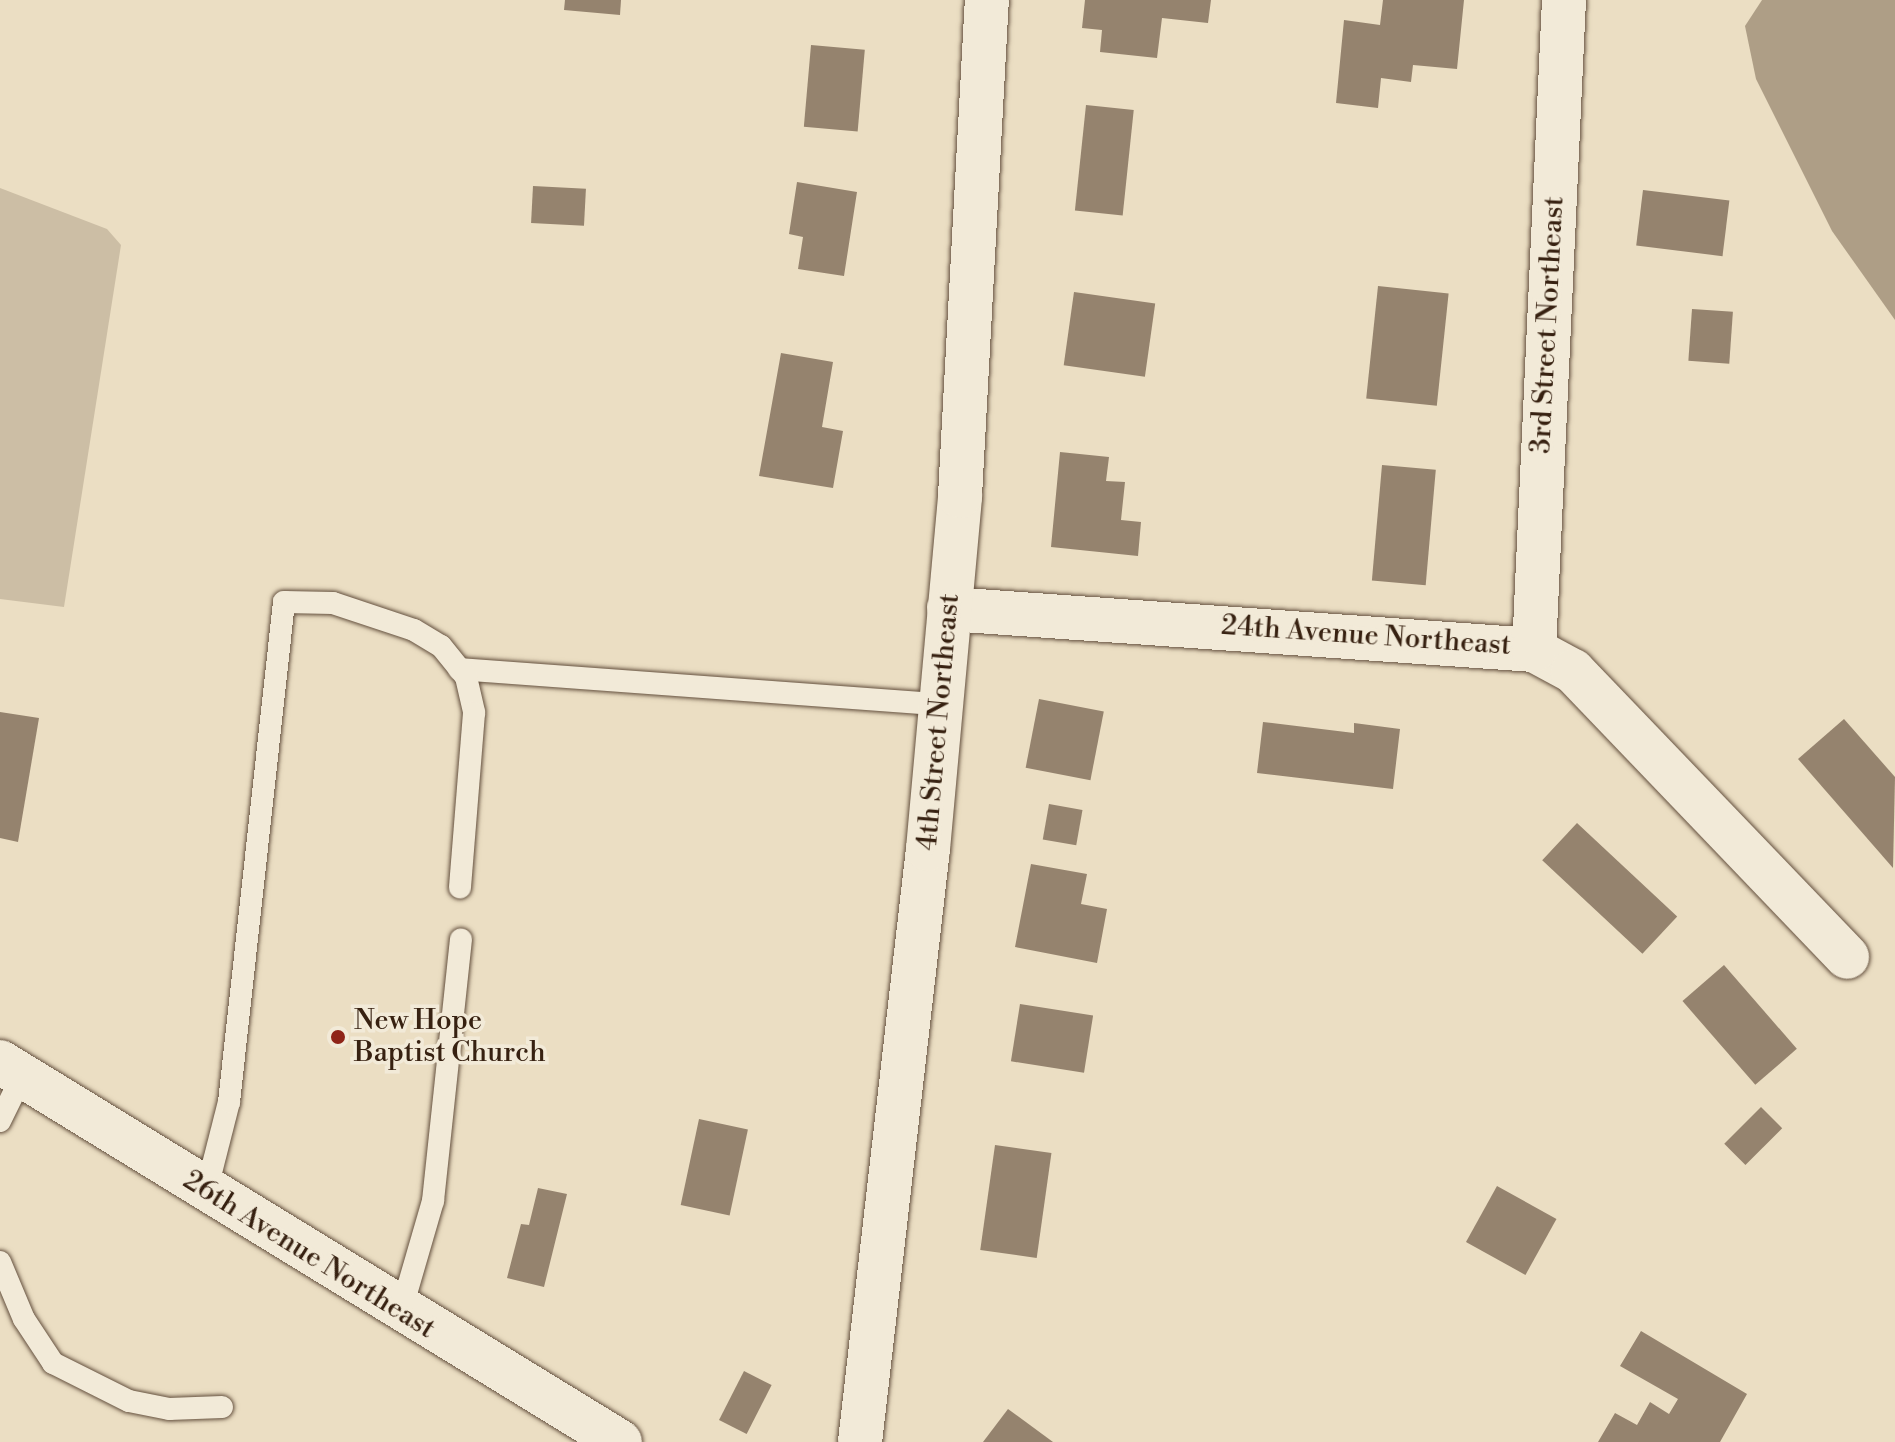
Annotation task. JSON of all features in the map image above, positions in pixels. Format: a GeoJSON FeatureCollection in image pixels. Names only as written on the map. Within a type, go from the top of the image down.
{"type":"FeatureCollection","features":[{"type":"Feature","properties":{"kind":"street","name":"4th Street Northeast"},"geometry":{"type":"LineString","coordinates":[[860,1442],[941,704],[987,0]]}},
{"type":"Feature","properties":{"kind":"street","name":"3rd Street Northeast"},"geometry":{"type":"LineString","coordinates":[[1534,650],[1564,0]]}},
{"type":"Feature","properties":{"kind":"street","name":"24th Avenue Northeast"},"geometry":{"type":"LineString","coordinates":[[949,609],[1534,650],[1573,671],[1847,957]]}},
{"type":"Feature","properties":{"kind":"street","name":"26th Avenue Northeast"},"geometry":{"type":"LineString","coordinates":[[11,1069],[206,1192],[620,1442]]}},
{"type":"Feature","properties":{"kind":"lane"},"geometry":{"type":"LineString","coordinates":[[206,1192],[229,1102],[284,602],[333,603],[365,611],[441,646],[459,669],[474,713],[460,887]]}},
{"type":"Feature","properties":{"kind":"lane"},"geometry":{"type":"LineString","coordinates":[[459,669],[941,704]]}},
{"type":"Feature","properties":{"kind":"lane"},"geometry":{"type":"LineString","coordinates":[[401,1311],[433,1201],[461,939]]}},
{"type":"Feature","properties":{"kind":"lane"},"geometry":{"type":"LineString","coordinates":[[0,1121],[11,1069]]}},
{"type":"Feature","properties":{"kind":"lane"},"geometry":{"type":"LineString","coordinates":[[0,1262],[24,1319],[53,1363],[129,1401],[169,1409],[222,1407]]}},
{"type":"Feature","properties":{"kind":"shaded area"},"geometry":{"type":"Polygon","coordinates":[[[1762,0],[1895,0],[1895,320],[1832,231],[1756,79],[1745,26],[1762,0]]]}},
{"type":"Feature","properties":{"kind":"shaded area"},"geometry":{"type":"Polygon","coordinates":[[[0,188],[107,229],[121,245],[64,607],[0,599],[0,188]]]}},
{"type":"Feature","properties":{"kind":"building"},"geometry":{"type":"Polygon","coordinates":[[[565,0],[621,0],[620,15],[564,10],[565,0]]]}},
{"type":"Feature","properties":{"kind":"building"},"geometry":{"type":"Polygon","coordinates":[[[1085,0],[1211,0],[1208,23],[1162,18],[1157,58],[1100,52],[1102,30],[1082,28],[1085,0]]]}},
{"type":"Feature","properties":{"kind":"building"},"geometry":{"type":"Polygon","coordinates":[[[1383,0],[1464,0],[1457,69],[1413,65],[1411,82],[1381,78],[1378,108],[1336,103],[1344,20],[1380,25],[1383,0]]]}},
{"type":"Feature","properties":{"kind":"building"},"geometry":{"type":"Polygon","coordinates":[[[811,45],[865,50],[858,131],[804,127],[811,45]]]}},
{"type":"Feature","properties":{"kind":"building"},"geometry":{"type":"Polygon","coordinates":[[[1086,105],[1134,110],[1123,215],[1075,210],[1086,105]]]}},
{"type":"Feature","properties":{"kind":"building"},"geometry":{"type":"Polygon","coordinates":[[[797,182],[857,192],[844,276],[798,269],[803,237],[789,234],[797,182]]]}},
{"type":"Feature","properties":{"kind":"building"},"geometry":{"type":"Polygon","coordinates":[[[533,186],[586,189],[584,226],[531,223],[533,186]]]}},
{"type":"Feature","properties":{"kind":"building"},"geometry":{"type":"Polygon","coordinates":[[[1643,190],[1729,201],[1723,256],[1636,246],[1643,190]]]}},
{"type":"Feature","properties":{"kind":"building"},"geometry":{"type":"Polygon","coordinates":[[[1378,286],[1449,293],[1437,406],[1366,398],[1378,286]]]}},
{"type":"Feature","properties":{"kind":"building"},"geometry":{"type":"Polygon","coordinates":[[[1074,292],[1155,303],[1145,377],[1064,365],[1074,292]]]}},
{"type":"Feature","properties":{"kind":"building"},"geometry":{"type":"Polygon","coordinates":[[[1692,309],[1733,312],[1729,364],[1688,361],[1692,309]]]}},
{"type":"Feature","properties":{"kind":"building"},"geometry":{"type":"Polygon","coordinates":[[[781,353],[833,362],[822,427],[843,431],[833,488],[759,476],[781,353]]]}},
{"type":"Feature","properties":{"kind":"building"},"geometry":{"type":"Polygon","coordinates":[[[1060,452],[1109,457],[1106,481],[1125,482],[1121,520],[1141,522],[1138,556],[1051,547],[1060,452]]]}},
{"type":"Feature","properties":{"kind":"building"},"geometry":{"type":"Polygon","coordinates":[[[1382,465],[1436,470],[1426,585],[1372,581],[1382,465]]]}},
{"type":"Feature","properties":{"kind":"building"},"geometry":{"type":"Polygon","coordinates":[[[1039,699],[1104,712],[1090,780],[1026,768],[1039,699]]]}},
{"type":"Feature","properties":{"kind":"building"},"geometry":{"type":"Polygon","coordinates":[[[0,712],[39,718],[18,842],[0,838],[0,712]]]}},
{"type":"Feature","properties":{"kind":"building"},"geometry":{"type":"Polygon","coordinates":[[[1844,719],[1895,777],[1893,868],[1798,759],[1844,719]]]}},
{"type":"Feature","properties":{"kind":"building"},"geometry":{"type":"Polygon","coordinates":[[[1263,722],[1354,733],[1354,723],[1400,729],[1393,789],[1257,773],[1263,722]]]}},
{"type":"Feature","properties":{"kind":"building"},"geometry":{"type":"Polygon","coordinates":[[[1049,804],[1082,810],[1076,845],[1043,839],[1049,804]]]}},
{"type":"Feature","properties":{"kind":"building"},"geometry":{"type":"Polygon","coordinates":[[[1577,823],[1677,916],[1642,954],[1542,860],[1577,823]]]}},
{"type":"Feature","properties":{"kind":"building"},"geometry":{"type":"Polygon","coordinates":[[[1031,864],[1087,874],[1081,904],[1107,909],[1097,963],[1015,947],[1031,864]]]}},
{"type":"Feature","properties":{"kind":"building"},"geometry":{"type":"Polygon","coordinates":[[[1724,965],[1797,1049],[1755,1085],[1682,1001],[1724,965]]]}},
{"type":"Feature","properties":{"kind":"building"},"geometry":{"type":"Polygon","coordinates":[[[1020,1004],[1093,1016],[1084,1073],[1011,1061],[1020,1004]]]}},
{"type":"Feature","properties":{"kind":"building"},"geometry":{"type":"Polygon","coordinates":[[[1761,1107],[1782,1128],[1745,1165],[1724,1144],[1761,1107]]]}},
{"type":"Feature","properties":{"kind":"building"},"geometry":{"type":"Polygon","coordinates":[[[699,1119],[748,1129],[730,1215],[681,1205],[699,1119]]]}},
{"type":"Feature","properties":{"kind":"building"},"geometry":{"type":"Polygon","coordinates":[[[995,1145],[1051,1153],[1037,1258],[980,1250],[995,1145]]]}},
{"type":"Feature","properties":{"kind":"building"},"geometry":{"type":"Polygon","coordinates":[[[1497,1186],[1556,1219],[1525,1275],[1466,1242],[1497,1186]]]}},
{"type":"Feature","properties":{"kind":"building"},"geometry":{"type":"Polygon","coordinates":[[[538,1188],[567,1194],[544,1287],[507,1278],[521,1224],[529,1225],[538,1188]]]}},
{"type":"Feature","properties":{"kind":"building"},"geometry":{"type":"Polygon","coordinates":[[[1641,1331],[1747,1394],[1720,1442],[1598,1442],[1615,1413],[1637,1425],[1650,1402],[1669,1414],[1678,1399],[1620,1366],[1641,1331]]]}},
{"type":"Feature","properties":{"kind":"building"},"geometry":{"type":"Polygon","coordinates":[[[744,1371],[772,1385],[747,1434],[719,1420],[744,1371]]]}},
{"type":"Feature","properties":{"kind":"building"},"geometry":{"type":"Polygon","coordinates":[[[1008,1409],[1053,1442],[983,1442],[1008,1409]]]}},
{"type":"Feature","properties":{"kind":"place","name":"New Hope Baptist Church"},"geometry":{"type":"Point","coordinates":[338,1037]}}]}
